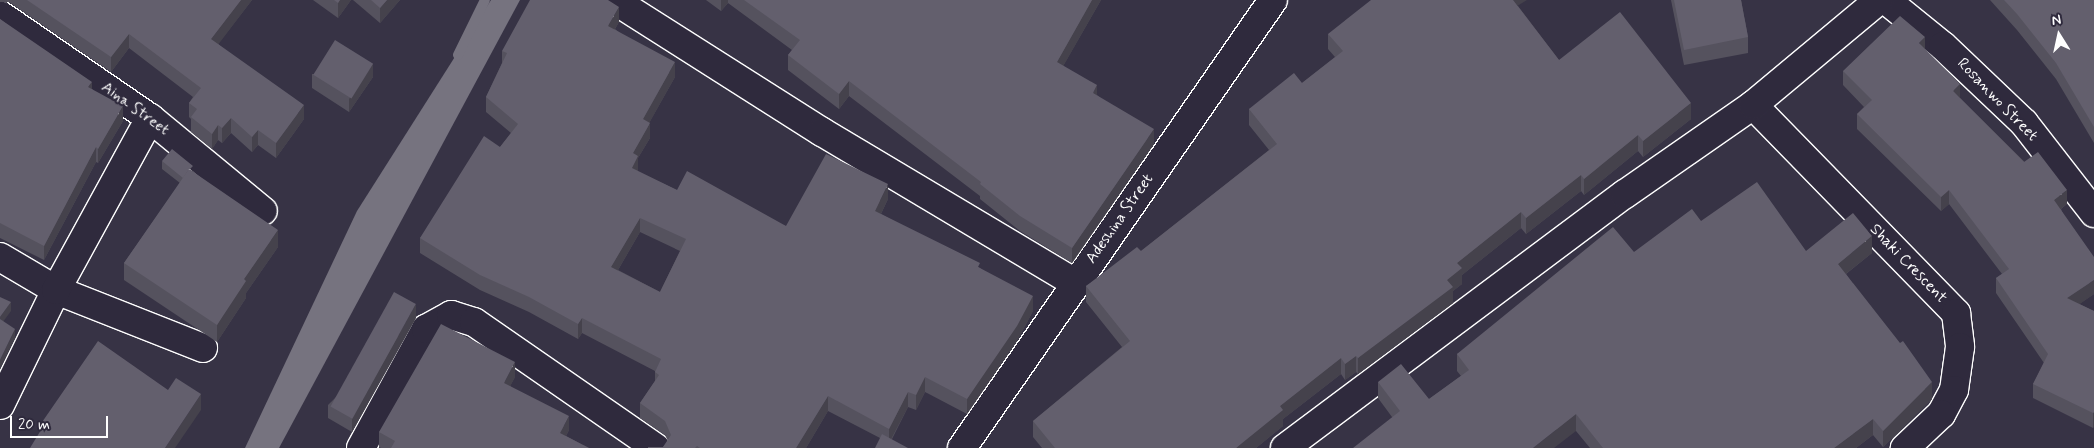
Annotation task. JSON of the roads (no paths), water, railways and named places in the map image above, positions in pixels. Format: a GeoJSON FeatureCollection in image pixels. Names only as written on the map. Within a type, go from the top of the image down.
{"type":"FeatureCollection","features":[{"type":"Feature","properties":{"kind":"street"},"geometry":{"type":"LineString","coordinates":[[614,0],[822,132],[1075,283]]}},
{"type":"Feature","properties":{"kind":"street","name":"Adeshina Street"},"geometry":{"type":"LineString","coordinates":[[969,445],[1075,283],[1273,0]]}},
{"type":"Feature","properties":{"kind":"street"},"geometry":{"type":"LineString","coordinates":[[1285,448],[1625,194],[1753,105],[1879,0]]}},
{"type":"Feature","properties":{"kind":"street","name":"Rosanwo Street"},"geometry":{"type":"LineString","coordinates":[[1886,0],[1943,46],[2024,123],[2094,213]]}},
{"type":"Feature","properties":{"kind":"street","name":"Aina Street"},"geometry":{"type":"LineString","coordinates":[[0,15],[150,118],[263,211]]}},
{"type":"Feature","properties":{"kind":"street","name":"Shaki Crescent"},"geometry":{"type":"LineString","coordinates":[[1753,105],[1956,313],[1960,347],[1954,390],[1941,414],[1905,448]]}},
{"type":"Feature","properties":{"kind":"street"},"geometry":{"type":"LineString","coordinates":[[0,405],[56,290],[150,118]]}},
{"type":"Feature","properties":{"kind":"street"},"geometry":{"type":"LineString","coordinates":[[0,257],[56,290],[203,348]]}},
{"type":"Feature","properties":{"kind":"street"},"geometry":{"type":"LineString","coordinates":[[361,448],[426,329],[451,315],[474,322],[656,448]]}},
{"type":"Feature","properties":{"kind":"waterway"},"geometry":{"type":"LineString","coordinates":[[458,55],[485,0]]}}]}
